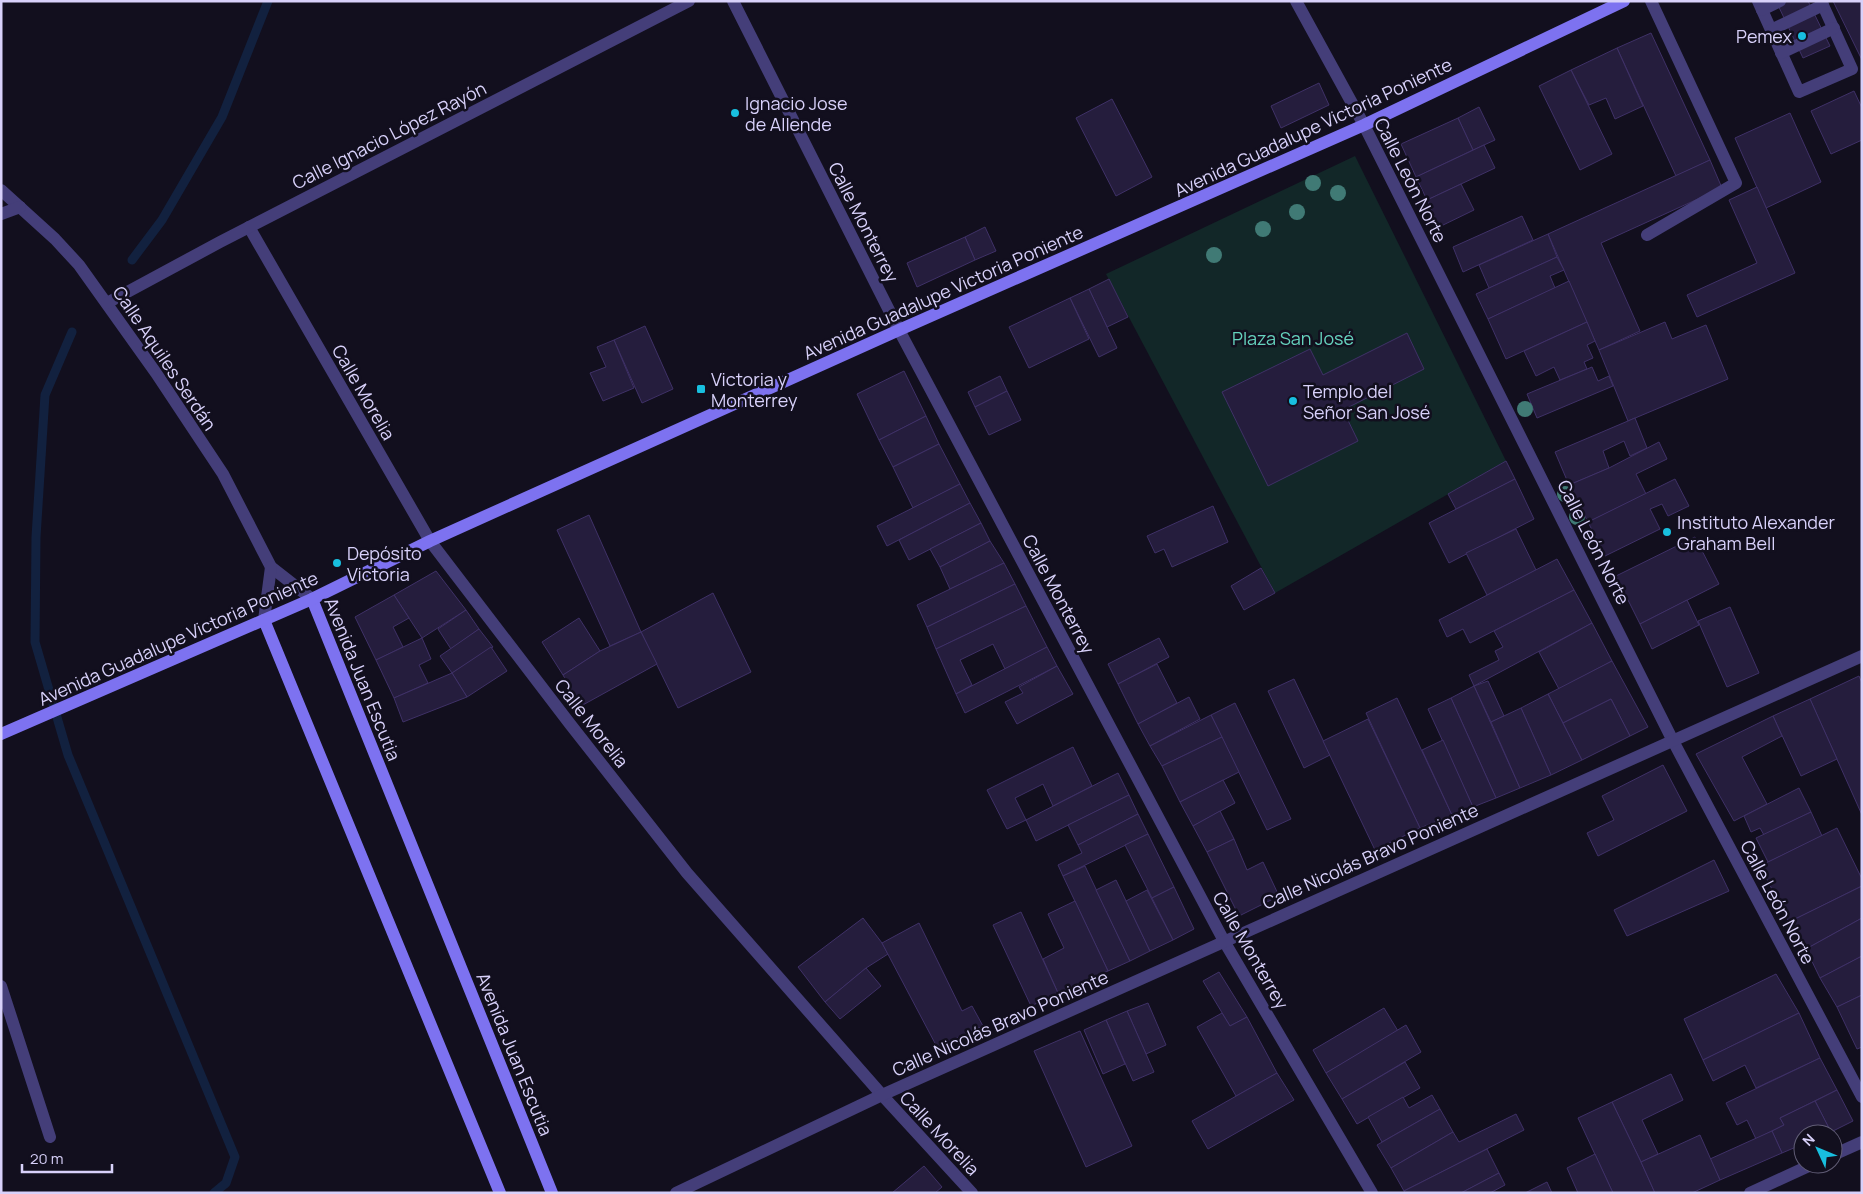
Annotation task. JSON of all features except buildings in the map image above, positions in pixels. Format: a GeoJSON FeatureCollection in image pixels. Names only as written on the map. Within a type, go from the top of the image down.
{"type":"FeatureCollection","features":[{"type":"Feature","properties":{"kind":"main road","name":"Avenida Guadalupe Victoria Poniente"},"geometry":{"type":"LineString","coordinates":[[1,734],[312,599],[430,541],[899,330],[1364,125],[1624,1]]}},
{"type":"Feature","properties":{"kind":"main road","name":"Avenida Juan Escutia"},"geometry":{"type":"LineString","coordinates":[[312,599],[552,1193]]}},
{"type":"Feature","properties":{"kind":"main road"},"geometry":{"type":"LineString","coordinates":[[264,620],[500,1193]]}},
{"type":"Feature","properties":{"kind":"street","name":"Calle Ignacio López Rayón"},"geometry":{"type":"LineString","coordinates":[[106,303],[220,242],[689,1]]}},
{"type":"Feature","properties":{"kind":"street","name":"Calle Monterrey"},"geometry":{"type":"LineString","coordinates":[[732,1],[899,330],[1224,941],[1372,1193]]}},
{"type":"Feature","properties":{"kind":"street","name":"Calle León Norte"},"geometry":{"type":"LineString","coordinates":[[1296,1],[1364,125],[1511,414],[1672,739],[1862,1097]]}},
{"type":"Feature","properties":{"kind":"street"},"geometry":{"type":"LineString","coordinates":[[1647,236],[1736,183],[1651,1]]}},
{"type":"Feature","properties":{"kind":"street"},"geometry":{"type":"LineString","coordinates":[[1771,30],[1822,3],[1852,69],[1799,92],[1760,6],[1780,1]]}},
{"type":"Feature","properties":{"kind":"street"},"geometry":{"type":"LineString","coordinates":[[1781,53],[1834,28]]}},
{"type":"Feature","properties":{"kind":"street","name":"Calle Aquiles Serdán"},"geometry":{"type":"LineString","coordinates":[[1,190],[55,239],[79,265],[156,373],[223,474],[272,568]]}},
{"type":"Feature","properties":{"kind":"street"},"geometry":{"type":"LineString","coordinates":[[1,214],[20,208]]}},
{"type":"Feature","properties":{"kind":"street","name":"Calle Morelia"},"geometry":{"type":"LineString","coordinates":[[249,227],[430,541],[687,873],[882,1095],[972,1193]]}},
{"type":"Feature","properties":{"kind":"street"},"geometry":{"type":"LineString","coordinates":[[264,620],[272,568]]}},
{"type":"Feature","properties":{"kind":"street","name":"Avenida Juan Escutia"},"geometry":{"type":"LineString","coordinates":[[272,568],[312,599]]}},
{"type":"Feature","properties":{"kind":"street","name":"Calle Nicolás Bravo Poniente"},"geometry":{"type":"LineString","coordinates":[[676,1193],[882,1095],[1672,739],[1862,656]]}},
{"type":"Feature","properties":{"kind":"street"},"geometry":{"type":"LineString","coordinates":[[1,986],[50,1137]]}},
{"type":"Feature","properties":{"kind":"street"},"geometry":{"type":"LineString","coordinates":[[1843,1151],[1862,1142]]}},
{"type":"Feature","properties":{"kind":"street"},"geometry":{"type":"LineString","coordinates":[[1750,1193],[1793,1173]]}},
{"type":"Feature","properties":{"kind":"green space","name":"Plaza San José"},"geometry":{"type":"Polygon","coordinates":[[[1355,156],[1506,461],[1275,593],[1106,274],[1355,156]]]}},
{"type":"Feature","properties":{"kind":"waterway"},"geometry":{"type":"LineString","coordinates":[[132,260],[162,220],[222,117],[268,1]]}},
{"type":"Feature","properties":{"kind":"waterway"},"geometry":{"type":"LineString","coordinates":[[72,332],[45,395],[36,537],[35,642],[68,755],[235,1157],[226,1183],[214,1193]]}},
{"type":"Feature","properties":{"kind":"place","name":"Pemex"},"geometry":{"type":"Point","coordinates":[1802,36]}},
{"type":"Feature","properties":{"kind":"place","name":"Ignacio Jose de Allende"},"geometry":{"type":"Point","coordinates":[735,113]}},
{"type":"Feature","properties":{"kind":"place","name":"Victoria y Monterrey"},"geometry":{"type":"Point","coordinates":[701,389]}},
{"type":"Feature","properties":{"kind":"place","name":"Templo del Señor San José"},"geometry":{"type":"Point","coordinates":[1293,401]}},
{"type":"Feature","properties":{"kind":"place","name":"Instituto Alexander Graham Bell"},"geometry":{"type":"Point","coordinates":[1667,532]}},
{"type":"Feature","properties":{"kind":"place","name":"Depósito Victoria"},"geometry":{"type":"Point","coordinates":[337,563]}}]}
